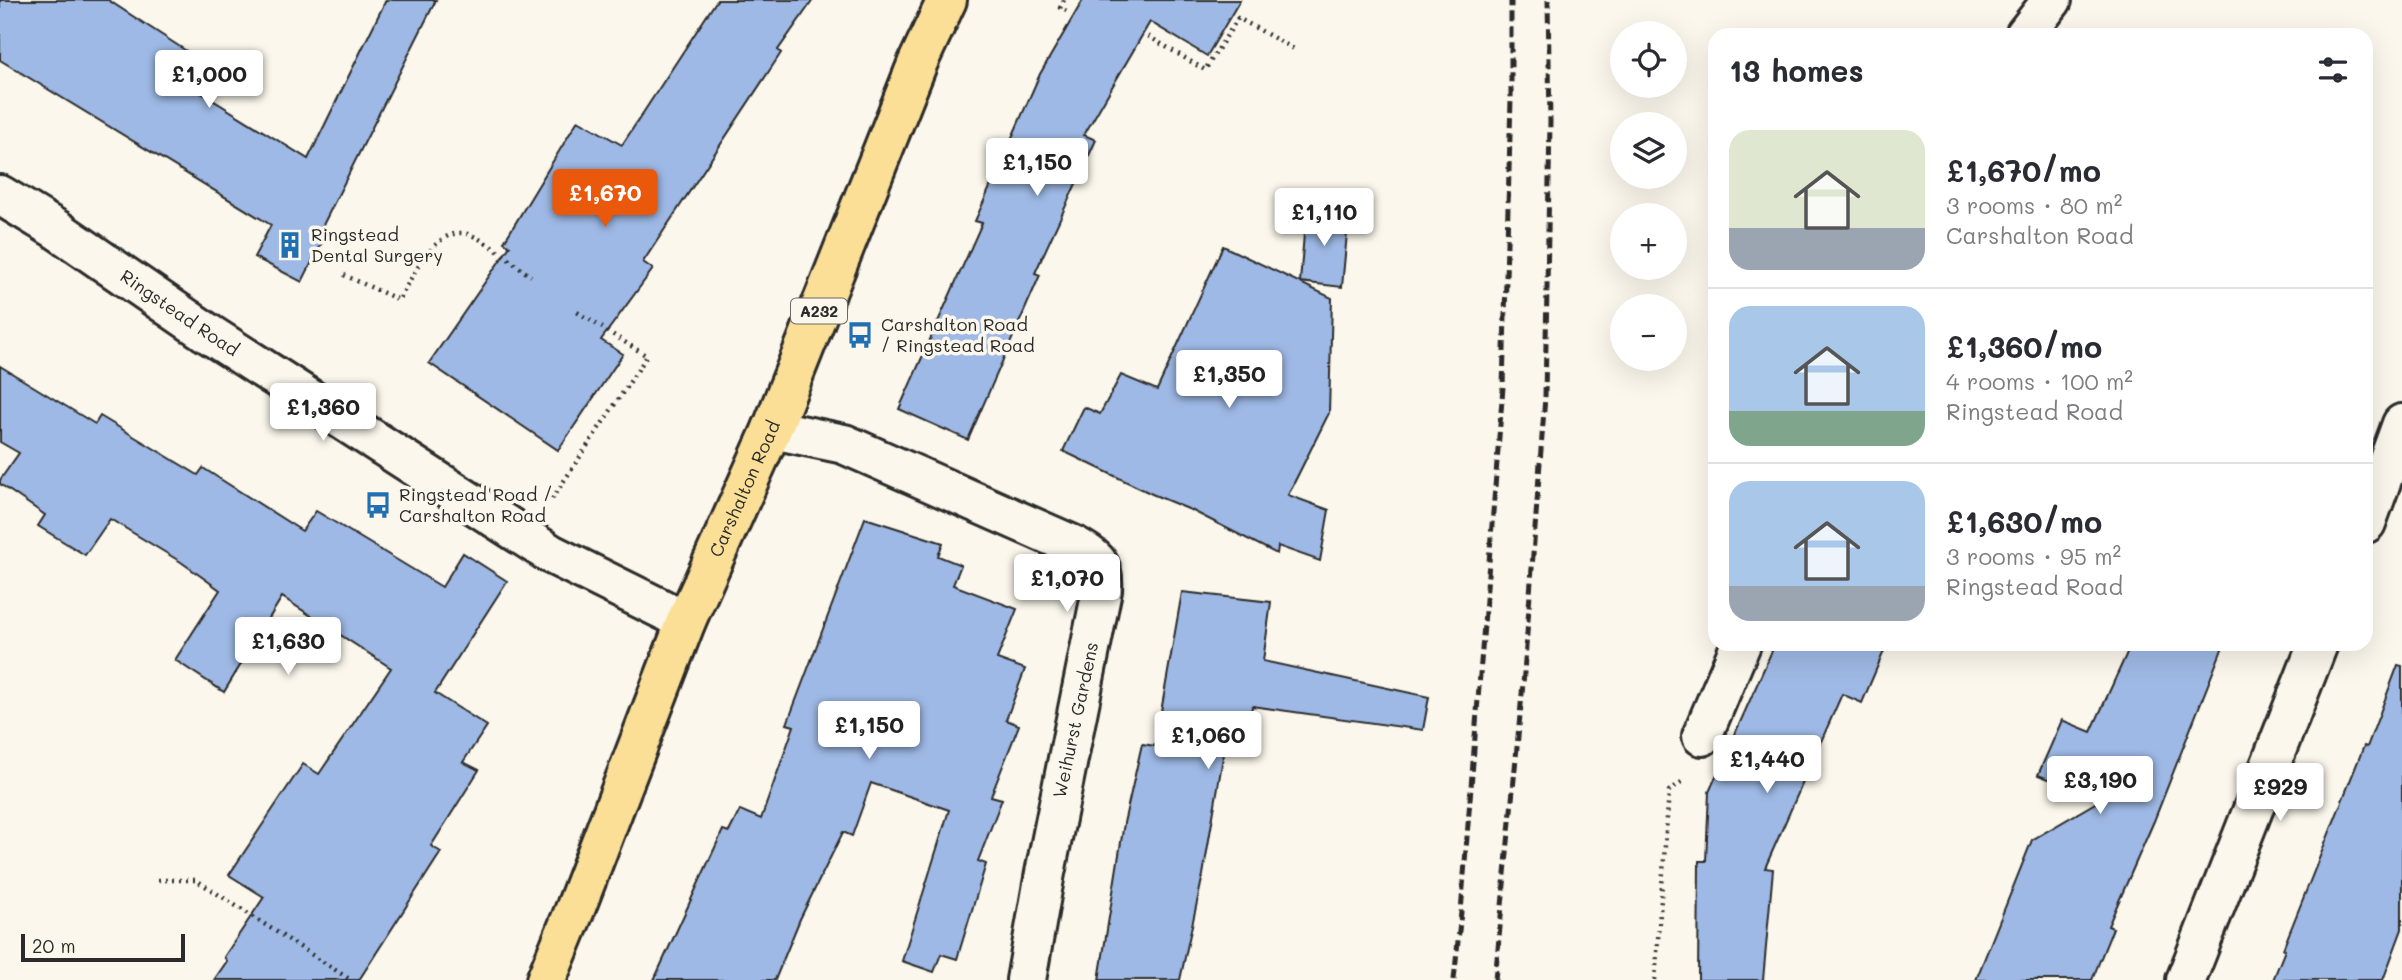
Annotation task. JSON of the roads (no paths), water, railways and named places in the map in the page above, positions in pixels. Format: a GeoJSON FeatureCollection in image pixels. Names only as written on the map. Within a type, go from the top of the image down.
{"type":"FeatureCollection","features":[{"type":"Feature","properties":{"kind":"highway","name":"Carshalton Road"},"geometry":{"type":"LineString","coordinates":[[546,980],[686,621],[772,429],[918,62],[947,0]]}},
{"type":"Feature","properties":{"kind":"street"},"geometry":{"type":"LineString","coordinates":[[2030,28],[2052,0]]}},
{"type":"Feature","properties":{"kind":"street","name":"Ringstead Road"},"geometry":{"type":"LineString","coordinates":[[0,195],[56,229],[218,340],[551,554],[686,621]]}},
{"type":"Feature","properties":{"kind":"street"},"geometry":{"type":"LineString","coordinates":[[2373,504],[2402,424]]}},
{"type":"Feature","properties":{"kind":"street","name":"Weihurst Gardens"},"geometry":{"type":"LineString","coordinates":[[772,429],[844,444],[1075,546],[1094,557],[1104,572],[1026,980]]}},
{"type":"Feature","properties":{"kind":"street"},"geometry":{"type":"LineString","coordinates":[[1702,736],[1738,651]]}},
{"type":"Feature","properties":{"kind":"street"},"geometry":{"type":"LineString","coordinates":[[2186,980],[2315,651]]}},
{"type":"Feature","properties":{"kind":"railway"},"geometry":{"type":"LineString","coordinates":[[1454,980],[1503,387],[1511,0]]}},
{"type":"Feature","properties":{"kind":"railway"},"geometry":{"type":"LineString","coordinates":[[1495,980],[1524,673],[1545,397],[1550,122],[1548,0]]}},
{"type":"Feature","properties":{"kind":"place","name":"Ringstead Dental Surgery"},"geometry":{"type":"Point","coordinates":[290,245]}},
{"type":"Feature","properties":{"kind":"place","name":"Carshalton Road / Ringstead Road"},"geometry":{"type":"Point","coordinates":[860,335]}},
{"type":"Feature","properties":{"kind":"place","name":"Ringstead Road / Carshalton Road"},"geometry":{"type":"Point","coordinates":[378,505]}}]}
